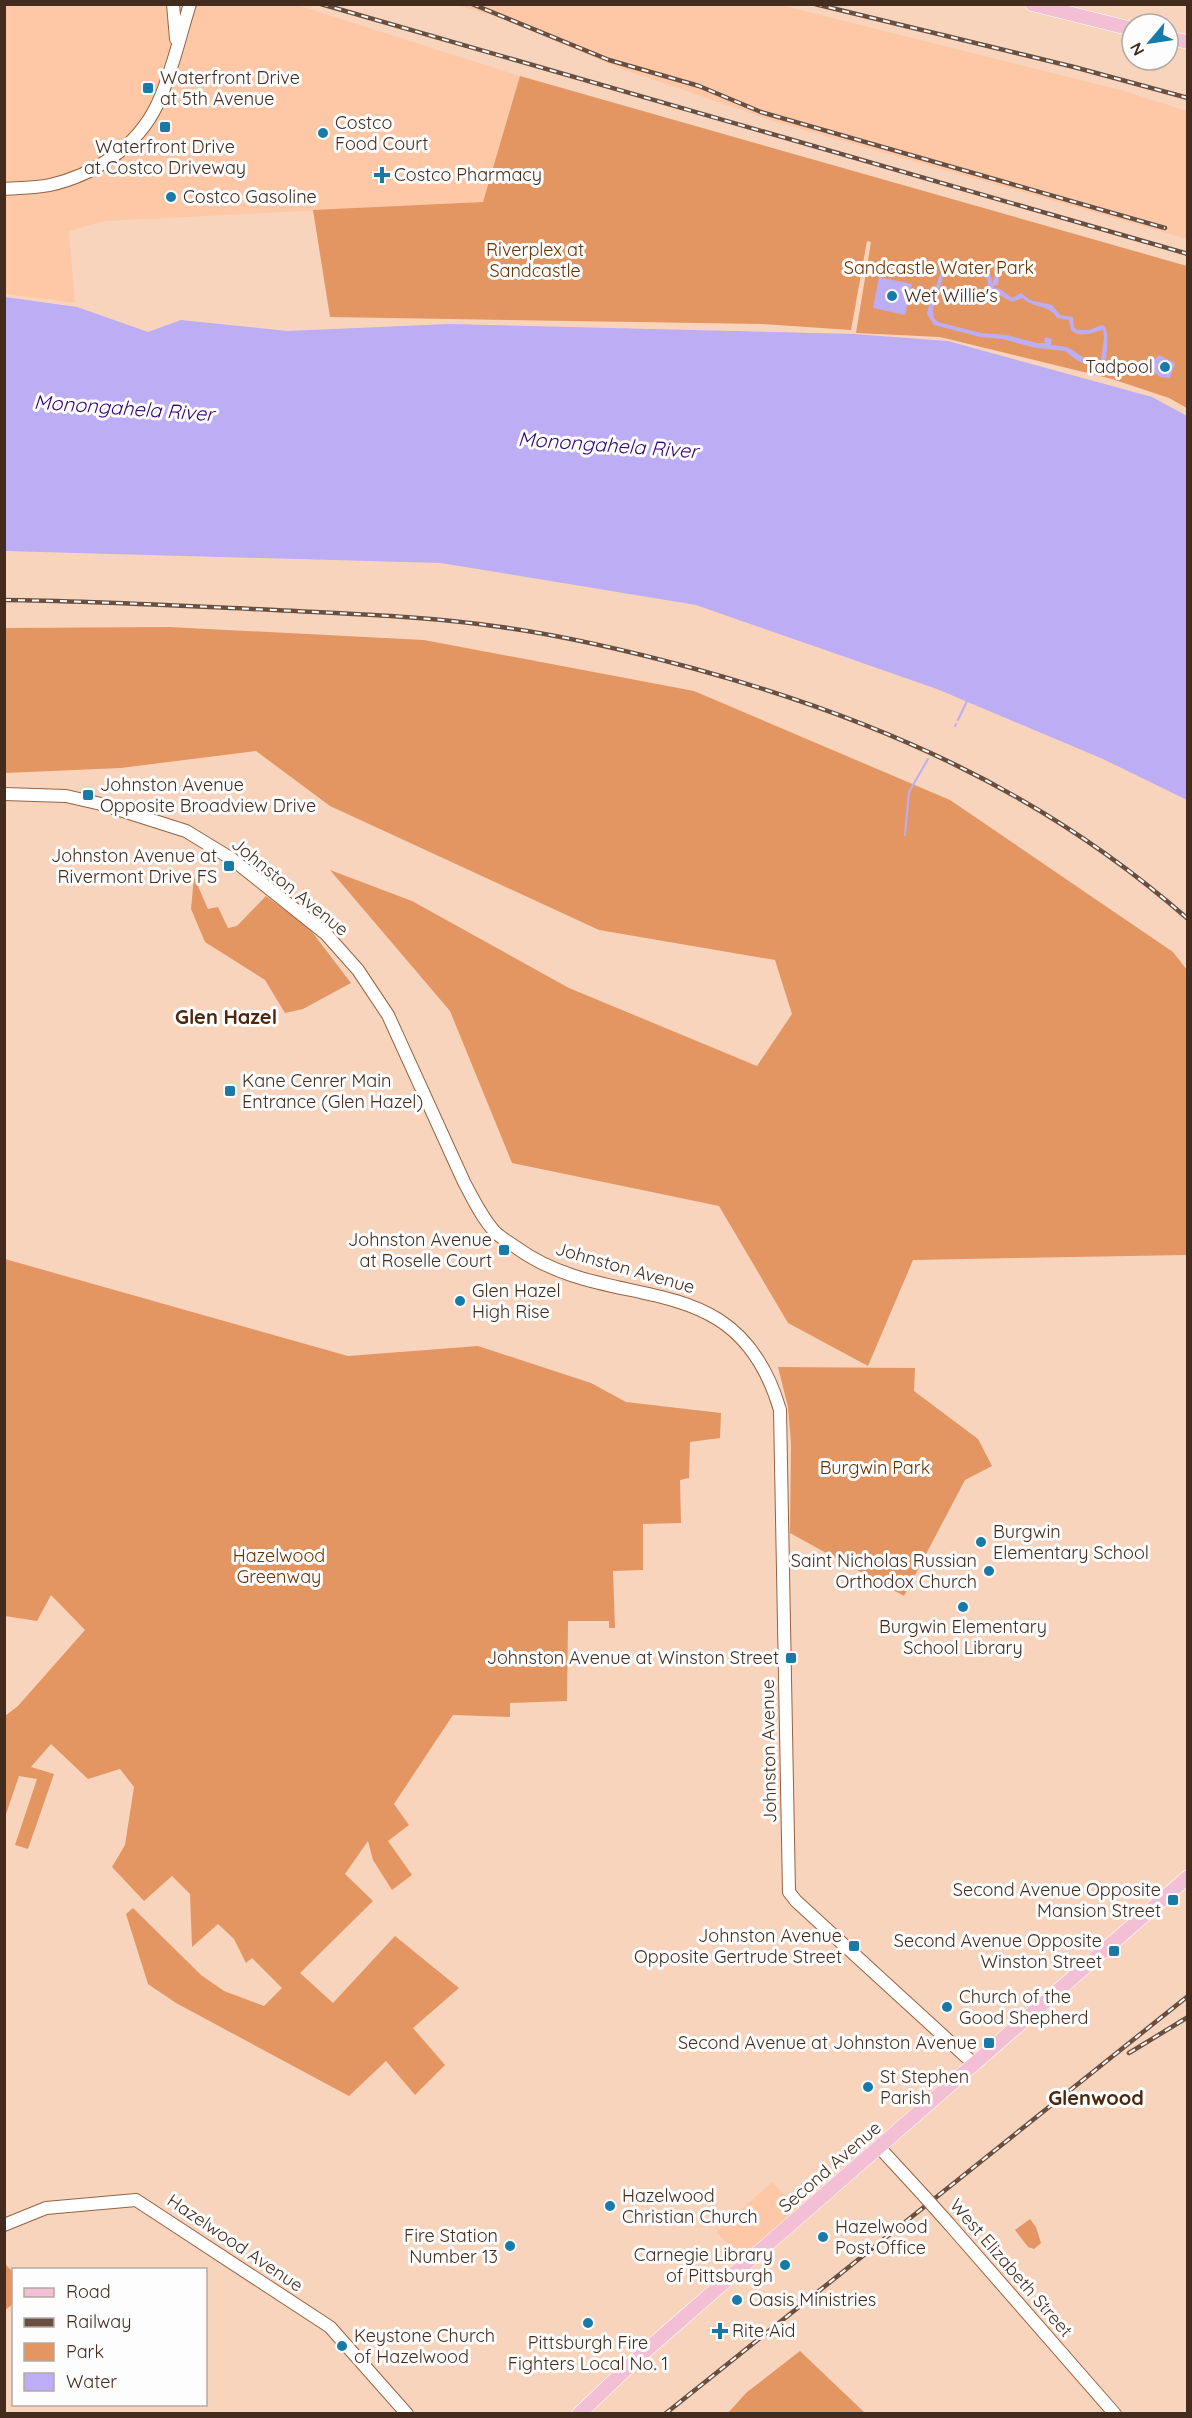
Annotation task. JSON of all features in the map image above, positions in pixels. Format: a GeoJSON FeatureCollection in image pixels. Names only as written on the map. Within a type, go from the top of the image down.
{"type":"FeatureCollection","features":[{"type":"Feature","properties":{"kind":"main road"},"geometry":{"type":"LineString","coordinates":[[1032,4],[1120,25]]}},
{"type":"Feature","properties":{"kind":"main road","name":"Second Avenue"},"geometry":{"type":"LineString","coordinates":[[579,2414],[637,2359],[1188,1878]]}},
{"type":"Feature","properties":{"kind":"street"},"geometry":{"type":"LineString","coordinates":[[173,4],[176,48]]}},
{"type":"Feature","properties":{"kind":"street"},"geometry":{"type":"LineString","coordinates":[[4,189],[48,185],[71,179],[99,166],[122,151],[149,119],[158,104],[190,4]]}},
{"type":"Feature","properties":{"kind":"street","name":"Johnston Avenue"},"geometry":{"type":"LineString","coordinates":[[4,794],[66,796],[101,804],[186,831],[232,860],[326,934],[358,970],[388,1014],[464,1182],[495,1233],[531,1258],[565,1273],[690,1304],[719,1320],[747,1345],[763,1366],[780,1410],[789,1892],[838,1941],[974,2064]]}},
{"type":"Feature","properties":{"kind":"street","name":"West Elizabeth Street"},"geometry":{"type":"LineString","coordinates":[[879,2147],[1115,2414]]}},
{"type":"Feature","properties":{"kind":"street","name":"Hazelwood Avenue"},"geometry":{"type":"LineString","coordinates":[[4,2226],[46,2208],[136,2200],[330,2327],[407,2414]]}},
{"type":"Feature","properties":{"kind":"shaded area"},"geometry":{"type":"Polygon","coordinates":[[[5,5],[297,5],[520,76],[484,202],[105,221],[69,231],[75,303],[5,294],[5,5]]]}},
{"type":"Feature","properties":{"kind":"shaded area"},"geometry":{"type":"Polygon","coordinates":[[[456,5],[781,5],[1121,90],[1187,111],[1187,239],[776,122],[619,68],[504,19],[456,5]]]}},
{"type":"Feature","properties":{"kind":"shaded area"},"geometry":{"type":"Polygon","coordinates":[[[772,2182],[797,2208],[796,2211],[740,2257],[716,2232],[772,2182]]]}},
{"type":"Feature","properties":{"kind":"green space"},"geometry":{"type":"Polygon","coordinates":[[[520,76],[1187,266],[1187,408],[1169,398],[1112,379],[940,337],[856,333],[871,242],[867,241],[851,330],[762,324],[330,317],[313,210],[483,202],[520,76]]]}},
{"type":"Feature","properties":{"kind":"green space"},"geometry":{"type":"Polygon","coordinates":[[[169,627],[424,640],[694,691],[950,800],[1173,952],[1187,970],[1187,1255],[913,1260],[868,1366],[788,1323],[719,1206],[512,1163],[450,1011],[330,870],[412,901],[569,988],[757,1066],[792,1014],[775,960],[599,930],[330,806],[256,751],[121,768],[5,773],[5,628],[169,627]]]}},
{"type":"Feature","properties":{"kind":"green space"},"geometry":{"type":"Polygon","coordinates":[[[194,877],[208,909],[218,907],[228,928],[237,926],[266,896],[309,928],[351,983],[303,1009],[285,1013],[265,980],[205,942],[191,909],[194,877]]]}},
{"type":"Feature","properties":{"kind":"green space","name":"Hazelwood Greenway"},"geometry":{"type":"Polygon","coordinates":[[[5,1259],[348,1356],[478,1346],[591,1383],[626,1402],[721,1413],[720,1438],[690,1442],[689,1478],[680,1480],[681,1523],[643,1524],[643,1570],[613,1571],[615,1628],[609,1628],[609,1621],[568,1621],[567,1701],[510,1703],[510,1717],[453,1715],[394,1804],[409,1825],[388,1841],[412,1875],[392,1890],[373,1860],[368,1841],[345,1874],[373,1901],[300,1973],[333,2003],[395,1936],[459,1988],[413,2028],[445,2065],[415,2095],[386,2061],[349,2096],[176,2003],[148,1984],[126,1914],[133,1908],[201,1975],[224,1991],[264,2006],[282,1988],[252,1958],[246,1963],[234,1939],[218,1924],[192,1947],[190,1894],[172,1876],[144,1901],[112,1867],[125,1845],[134,1787],[120,1769],[88,1779],[51,1744],[31,1767],[54,1774],[28,1849],[15,1845],[37,1779],[19,1776],[5,1817],[5,1716],[18,1706],[85,1630],[51,1595],[37,1621],[5,1616],[5,1259]]]}},
{"type":"Feature","properties":{"kind":"green space","name":"Burgwin Park"},"geometry":{"type":"Polygon","coordinates":[[[778,1367],[915,1368],[914,1391],[978,1439],[992,1466],[965,1480],[904,1596],[790,1533],[791,1443],[788,1407],[778,1367]]]}},
{"type":"Feature","properties":{"kind":"green space"},"geometry":{"type":"Polygon","coordinates":[[[1030,2219],[1036,2227],[1041,2243],[1034,2249],[1028,2247],[1015,2230],[1030,2219]]]}},
{"type":"Feature","properties":{"kind":"green space"},"geometry":{"type":"Polygon","coordinates":[[[5,2264],[12,2271],[12,2305],[5,2310],[5,2264]]]}},
{"type":"Feature","properties":{"kind":"green space"},"geometry":{"type":"Polygon","coordinates":[[[800,2351],[865,2413],[728,2413],[746,2393],[800,2351]]]}},
{"type":"Feature","properties":{"kind":"water"},"geometry":{"type":"Polygon","coordinates":[[[949,267],[960,271],[976,270],[991,276],[992,284],[995,275],[999,276],[998,285],[993,286],[994,288],[1000,289],[1012,298],[1021,293],[1030,300],[1052,305],[1060,315],[1073,317],[1074,327],[1077,330],[1089,330],[1102,325],[1107,334],[1105,363],[1096,367],[1078,361],[1065,351],[980,337],[934,325],[927,314],[941,272],[949,267]],[[951,271],[944,274],[933,309],[934,318],[938,322],[981,333],[1007,335],[1037,343],[1047,343],[1044,342],[1045,337],[1052,339],[1051,345],[1071,349],[1087,360],[1101,360],[1103,330],[1086,334],[1075,333],[1071,330],[1069,320],[1057,318],[1046,308],[1032,304],[1023,298],[1012,302],[989,289],[987,278],[951,271]]]}},
{"type":"Feature","properties":{"kind":"water","name":"Wet Willie's"},"geometry":{"type":"Polygon","coordinates":[[[879,277],[912,284],[905,315],[873,308],[879,277]]]}},
{"type":"Feature","properties":{"kind":"water","name":"Monongahela River"},"geometry":{"type":"Polygon","coordinates":[[[5,297],[77,307],[148,332],[181,320],[287,331],[450,324],[854,334],[948,341],[1152,397],[1187,416],[1187,800],[1103,759],[937,689],[696,605],[441,563],[5,551],[5,297]]]}},
{"type":"Feature","properties":{"kind":"water","name":"Tadpool"},"geometry":{"type":"Polygon","coordinates":[[[1159,355],[1175,363],[1170,378],[1160,377],[1155,373],[1153,361],[1159,355]]]}},
{"type":"Feature","properties":{"kind":"waterway"},"geometry":{"type":"LineString","coordinates":[[958,720],[967,701]]}},
{"type":"Feature","properties":{"kind":"waterway"},"geometry":{"type":"LineString","coordinates":[[905,835],[909,792],[928,759]]}},
{"type":"Feature","properties":{"kind":"railway"},"geometry":{"type":"LineString","coordinates":[[321,4],[1188,254]]}},
{"type":"Feature","properties":{"kind":"railway"},"geometry":{"type":"LineString","coordinates":[[472,4],[609,60],[699,86],[761,112],[1165,228]]}},
{"type":"Feature","properties":{"kind":"railway"},"geometry":{"type":"LineString","coordinates":[[815,4],[1074,67],[1188,98]]}},
{"type":"Feature","properties":{"kind":"railway"},"geometry":{"type":"LineString","coordinates":[[4,600],[207,607],[445,620],[549,635],[692,668],[761,688],[827,711],[892,736],[955,765],[1016,797],[1075,833],[1132,874],[1188,919]]}},
{"type":"Feature","properties":{"kind":"railway"},"geometry":{"type":"LineString","coordinates":[[665,2414],[1188,1996]]}},
{"type":"Feature","properties":{"kind":"railway"},"geometry":{"type":"LineString","coordinates":[[1129,2053],[1188,2017]]}},
{"type":"Feature","properties":{"kind":"place","name":"Waterfront Drive at 5th Avenue"},"geometry":{"type":"Point","coordinates":[148,88]}},
{"type":"Feature","properties":{"kind":"place","name":"Waterfront Drive at Costco Driveway"},"geometry":{"type":"Point","coordinates":[165,127]}},
{"type":"Feature","properties":{"kind":"place","name":"Costco Food Court"},"geometry":{"type":"Point","coordinates":[323,133]}},
{"type":"Feature","properties":{"kind":"place","name":"Costco Pharmacy"},"geometry":{"type":"Point","coordinates":[382,175]}},
{"type":"Feature","properties":{"kind":"place","name":"Costco Gasoline"},"geometry":{"type":"Point","coordinates":[171,197]}},
{"type":"Feature","properties":{"kind":"place","name":"Wet Willie's"},"geometry":{"type":"Point","coordinates":[892,296]}},
{"type":"Feature","properties":{"kind":"place","name":"Tadpool"},"geometry":{"type":"Point","coordinates":[1165,367]}},
{"type":"Feature","properties":{"kind":"place","name":"Johnston Avenue Opposite Broadview Drive"},"geometry":{"type":"Point","coordinates":[88,795]}},
{"type":"Feature","properties":{"kind":"place","name":"Johnston Avenue at Rivermont Drive FS"},"geometry":{"type":"Point","coordinates":[229,866]}},
{"type":"Feature","properties":{"kind":"place","name":"Kane Cenrer Main Entrance (Glen Hazel)"},"geometry":{"type":"Point","coordinates":[230,1091]}},
{"type":"Feature","properties":{"kind":"place","name":"Johnston Avenue at Roselle Court"},"geometry":{"type":"Point","coordinates":[504,1250]}},
{"type":"Feature","properties":{"kind":"place","name":"Glen Hazel High Rise"},"geometry":{"type":"Point","coordinates":[460,1301]}},
{"type":"Feature","properties":{"kind":"place","name":"Burgwin Elementary School"},"geometry":{"type":"Point","coordinates":[981,1542]}},
{"type":"Feature","properties":{"kind":"place","name":"Saint Nicholas Russian Orthodox Church"},"geometry":{"type":"Point","coordinates":[989,1571]}},
{"type":"Feature","properties":{"kind":"place","name":"Burgwin Elementary School Library"},"geometry":{"type":"Point","coordinates":[963,1607]}},
{"type":"Feature","properties":{"kind":"place","name":"Johnston Avenue at Winston Street"},"geometry":{"type":"Point","coordinates":[791,1658]}},
{"type":"Feature","properties":{"kind":"place","name":"Second Avenue Opposite Mansion Street"},"geometry":{"type":"Point","coordinates":[1173,1900]}},
{"type":"Feature","properties":{"kind":"place","name":"Johnston Avenue Opposite Gertrude Street"},"geometry":{"type":"Point","coordinates":[854,1946]}},
{"type":"Feature","properties":{"kind":"place","name":"Second Avenue Opposite Winston Street"},"geometry":{"type":"Point","coordinates":[1114,1951]}},
{"type":"Feature","properties":{"kind":"place","name":"Church of the Good Shepherd"},"geometry":{"type":"Point","coordinates":[947,2007]}},
{"type":"Feature","properties":{"kind":"place","name":"Second Avenue at Johnston Avenue"},"geometry":{"type":"Point","coordinates":[989,2043]}},
{"type":"Feature","properties":{"kind":"place","name":"St Stephen Parish"},"geometry":{"type":"Point","coordinates":[868,2087]}},
{"type":"Feature","properties":{"kind":"place","name":"Hazelwood Christian Church"},"geometry":{"type":"Point","coordinates":[610,2206]}},
{"type":"Feature","properties":{"kind":"place","name":"Hazelwood Post Office"},"geometry":{"type":"Point","coordinates":[823,2237]}},
{"type":"Feature","properties":{"kind":"place","name":"Fire Station Number 13"},"geometry":{"type":"Point","coordinates":[510,2246]}},
{"type":"Feature","properties":{"kind":"place","name":"Carnegie Library of Pittsburgh"},"geometry":{"type":"Point","coordinates":[785,2265]}},
{"type":"Feature","properties":{"kind":"place","name":"Oasis Ministries"},"geometry":{"type":"Point","coordinates":[737,2300]}},
{"type":"Feature","properties":{"kind":"place","name":"Pittsburgh Fire Fighters Local No. 1"},"geometry":{"type":"Point","coordinates":[588,2323]}},
{"type":"Feature","properties":{"kind":"place","name":"Rite Aid"},"geometry":{"type":"Point","coordinates":[720,2331]}},
{"type":"Feature","properties":{"kind":"place","name":"Keystone Church of Hazelwood"},"geometry":{"type":"Point","coordinates":[342,2346]}},
{"type":"Feature","properties":{"kind":"district","name":"Glen Hazel"},"geometry":{"type":"Point","coordinates":[226,1017]}},
{"type":"Feature","properties":{"kind":"district","name":"Glenwood"},"geometry":{"type":"Point","coordinates":[1096,2098]}},
{"type":"Feature","properties":{"kind":"park label","name":"Riverplex at Sandcastle"},"geometry":{"type":"Point","coordinates":[535,260]}},
{"type":"Feature","properties":{"kind":"park label","name":"Sandcastle Water Park"},"geometry":{"type":"Point","coordinates":[939,268]}}]}
